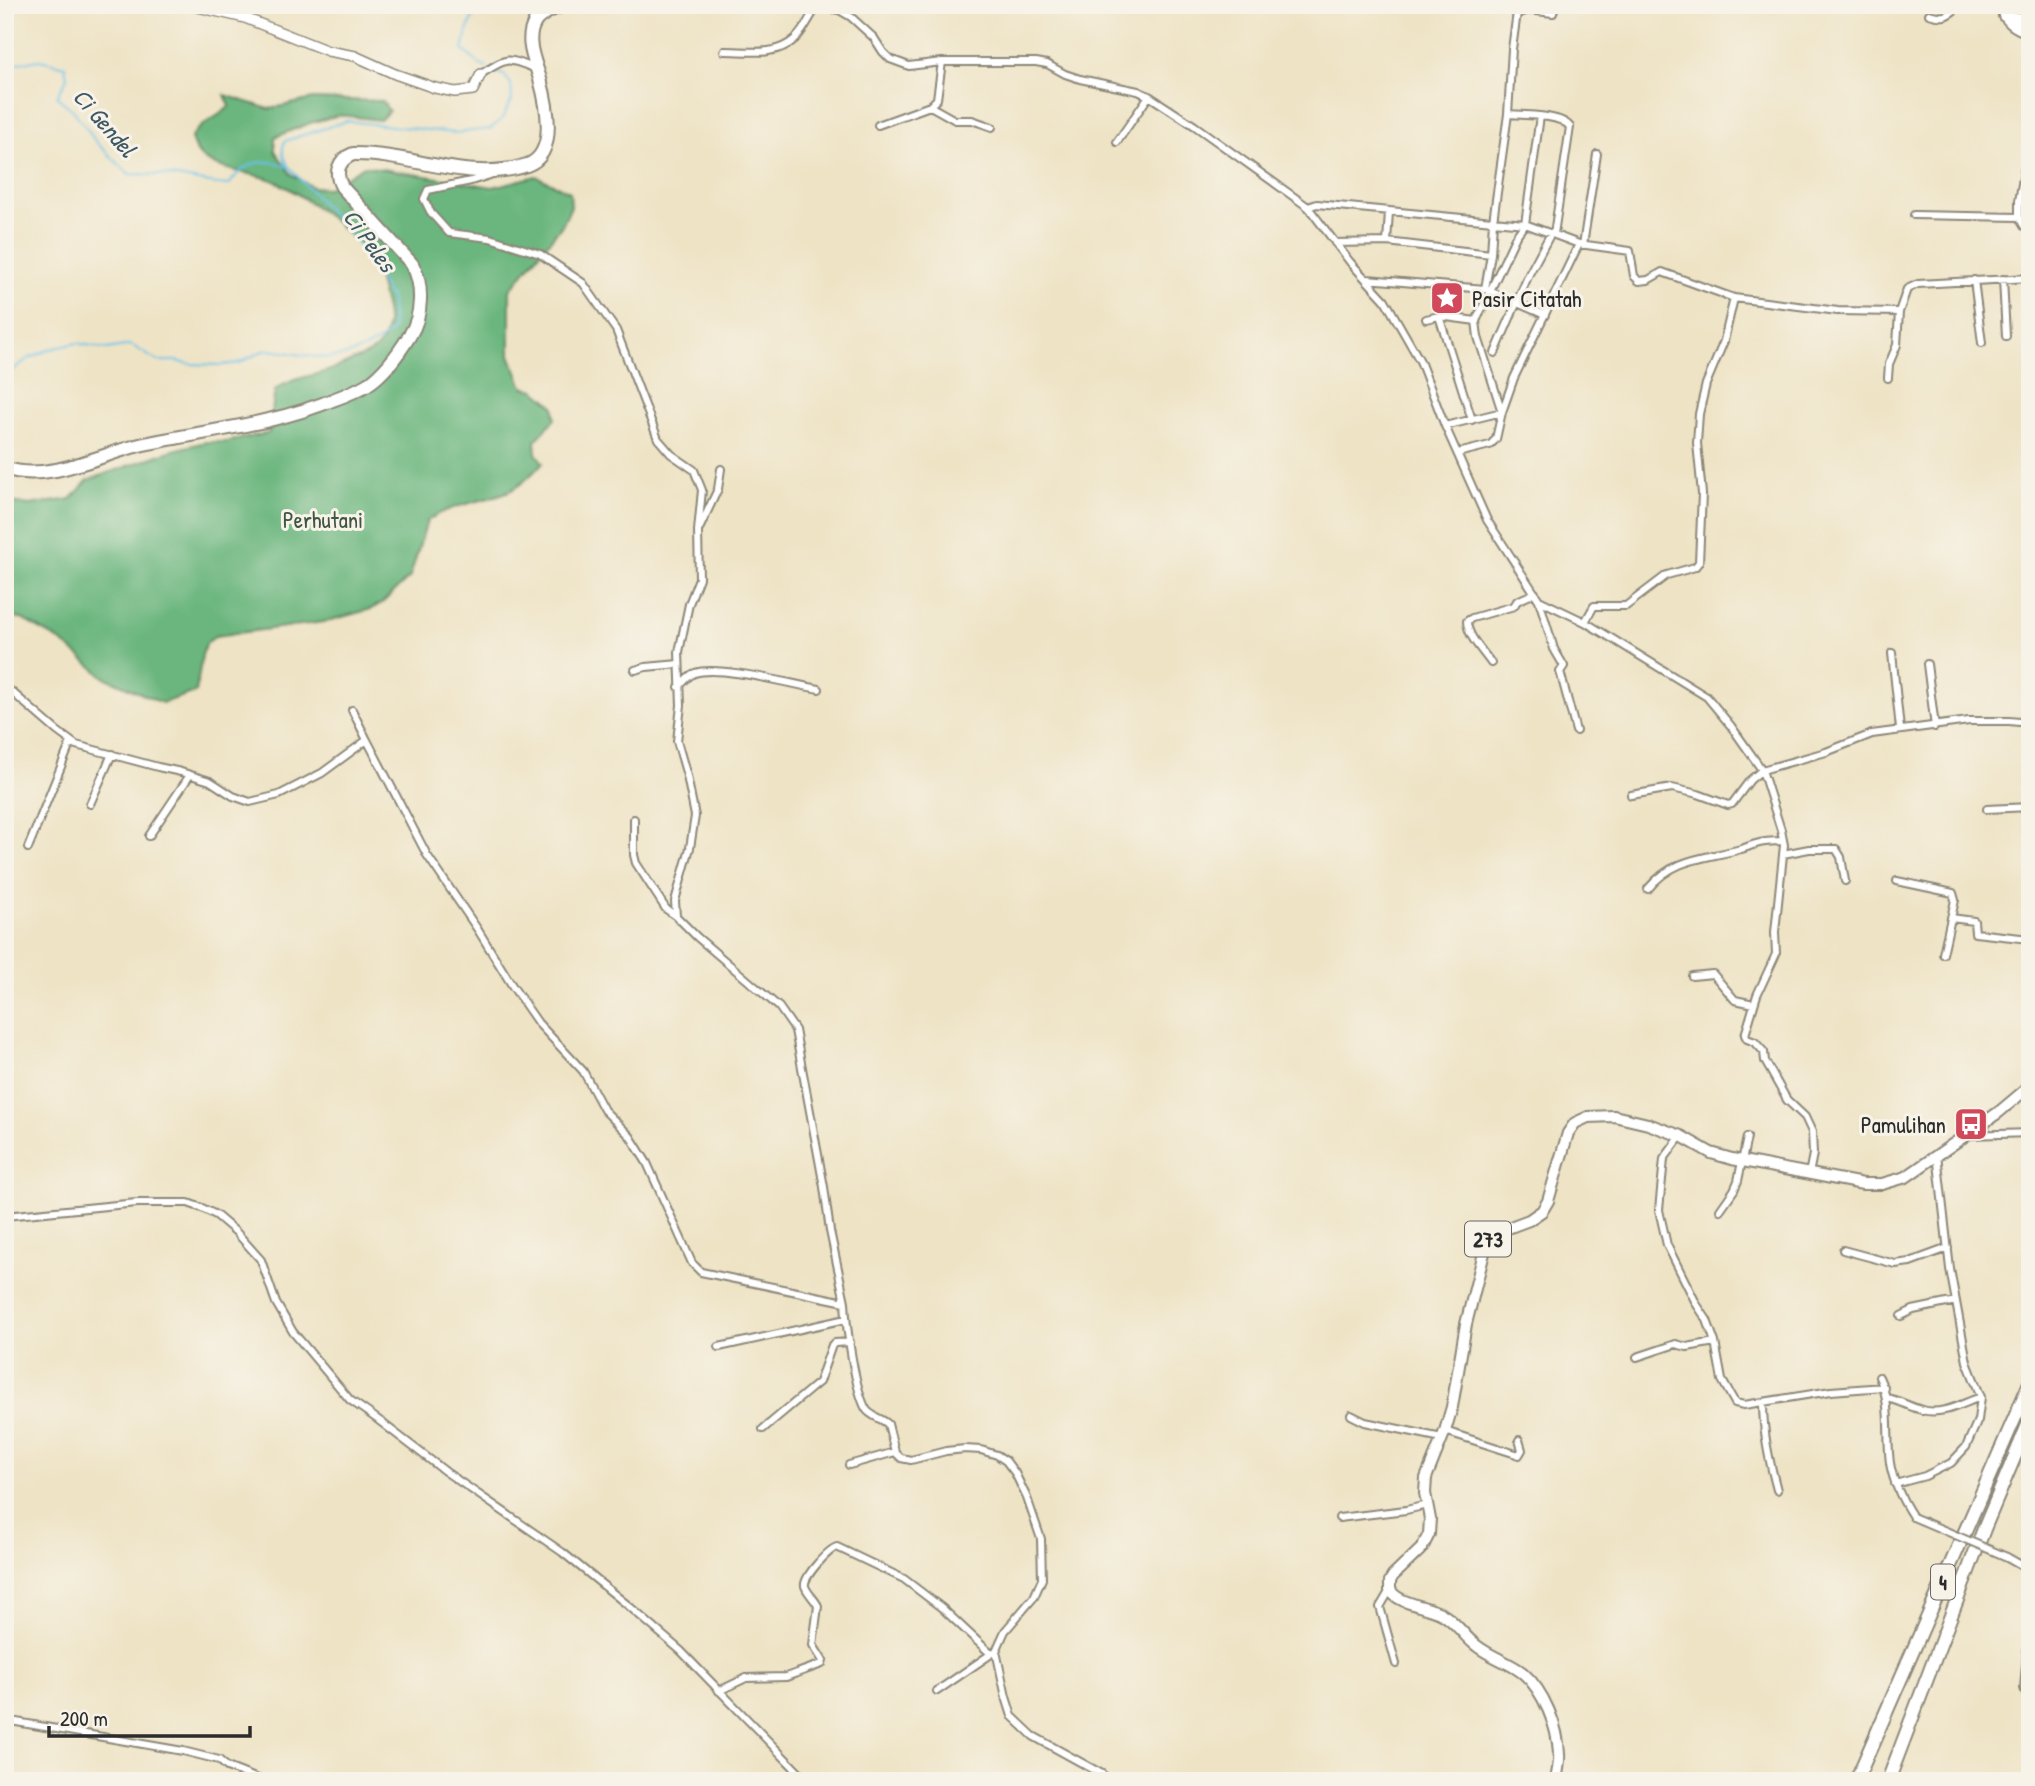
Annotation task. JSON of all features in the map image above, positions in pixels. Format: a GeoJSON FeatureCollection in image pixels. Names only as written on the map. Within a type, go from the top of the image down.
{"type":"FeatureCollection","features":[{"type":"Feature","properties":{"kind":"highway"},"geometry":{"type":"LineString","coordinates":[[5,468],[33,473],[50,472],[144,444],[254,424],[307,411],[368,384],[377,377],[416,326],[419,286],[412,264],[342,187],[338,173],[340,164],[353,153],[459,169],[498,170],[537,161],[545,150],[547,128],[542,89],[531,50],[533,29],[540,17],[562,5]]}},
{"type":"Feature","properties":{"kind":"highway","name":"4"},"geometry":{"type":"LineString","coordinates":[[1856,1781],[2030,1383]]}},
{"type":"Feature","properties":{"kind":"highway","name":"4"},"geometry":{"type":"LineString","coordinates":[[1888,1781],[1984,1529],[2030,1420]]}},
{"type":"Feature","properties":{"kind":"main road"},"geometry":{"type":"LineString","coordinates":[[2002,10],[2030,20]]}},
{"type":"Feature","properties":{"kind":"main road"},"geometry":{"type":"LineString","coordinates":[[2002,10],[2014,27],[2030,33]]}},
{"type":"Feature","properties":{"kind":"main road","name":"273"},"geometry":{"type":"LineString","coordinates":[[1390,1590],[1393,1576],[1417,1554],[1427,1540],[1430,1528],[1426,1478],[1455,1397],[1466,1324],[1487,1241],[1497,1232],[1529,1220],[1542,1211],[1548,1200],[1564,1142],[1572,1127],[1581,1119],[1614,1116],[1681,1136],[1710,1153],[1863,1184],[1882,1184],[1906,1177],[1999,1112],[2030,1086]]}},
{"type":"Feature","properties":{"kind":"main road"},"geometry":{"type":"LineString","coordinates":[[1390,1590],[1396,1598],[1444,1615],[1459,1626],[1478,1647],[1520,1671],[1536,1687],[1556,1733],[1560,1757],[1556,1781]]}},
{"type":"Feature","properties":{"kind":"street"},"geometry":{"type":"LineString","coordinates":[[189,5],[246,18],[328,51],[355,56],[395,74],[444,91],[473,90],[481,74],[505,60],[513,60],[537,70]]}},
{"type":"Feature","properties":{"kind":"street"},"geometry":{"type":"LineString","coordinates":[[759,5],[817,6],[839,10],[877,41],[883,52],[894,62],[909,66],[942,62],[1036,62],[1080,79],[1138,91],[1195,126],[1308,208],[1385,300],[1420,361],[1445,426],[1488,520],[1537,597],[1554,649],[1564,666],[1560,672],[1576,731]]}},
{"type":"Feature","properties":{"kind":"street"},"geometry":{"type":"LineString","coordinates":[[1488,290],[1493,221],[1508,114],[1518,5]]}},
{"type":"Feature","properties":{"kind":"street"},"geometry":{"type":"LineString","coordinates":[[1517,14],[1528,10],[1553,13],[1555,5]]}},
{"type":"Feature","properties":{"kind":"street"},"geometry":{"type":"LineString","coordinates":[[724,51],[780,50],[796,38],[817,6]]}},
{"type":"Feature","properties":{"kind":"street"},"geometry":{"type":"LineString","coordinates":[[1929,14],[1947,17],[1960,6],[2002,10]]}},
{"type":"Feature","properties":{"kind":"street"},"geometry":{"type":"LineString","coordinates":[[878,125],[930,106],[937,99],[942,62]]}},
{"type":"Feature","properties":{"kind":"street"},"geometry":{"type":"LineString","coordinates":[[1117,142],[1149,96]]}},
{"type":"Feature","properties":{"kind":"street"},"geometry":{"type":"LineString","coordinates":[[930,106],[955,120],[972,120],[992,127]]}},
{"type":"Feature","properties":{"kind":"street"},"geometry":{"type":"LineString","coordinates":[[1495,353],[1516,302],[1552,234],[1570,127],[1565,121],[1508,114]]}},
{"type":"Feature","properties":{"kind":"street"},"geometry":{"type":"LineString","coordinates":[[1502,412],[1478,337],[1476,321],[1488,290],[1525,224],[1539,116]]}},
{"type":"Feature","properties":{"kind":"street"},"geometry":{"type":"LineString","coordinates":[[2030,138],[2019,201],[2019,217],[2024,226],[2030,227]]}},
{"type":"Feature","properties":{"kind":"street"},"geometry":{"type":"LineString","coordinates":[[1458,453],[1493,443],[1498,434],[1502,412],[1514,379],[1581,245],[1597,154]]}},
{"type":"Feature","properties":{"kind":"street"},"geometry":{"type":"LineString","coordinates":[[498,170],[485,177],[428,190],[424,199],[431,213],[449,233],[490,238],[540,254],[583,283],[616,330],[658,439],[671,454],[694,470],[700,484],[702,494],[698,531],[699,578],[689,604],[680,644],[680,720],[677,741],[695,816],[690,848],[675,901],[676,916]]}},
{"type":"Feature","properties":{"kind":"street"},"geometry":{"type":"LineString","coordinates":[[1308,208],[1317,204],[1525,224],[1581,245],[1630,251],[1633,274],[1639,281],[1648,280],[1662,272],[1734,298],[1838,311],[1899,312]]}},
{"type":"Feature","properties":{"kind":"street"},"geometry":{"type":"LineString","coordinates":[[1387,242],[1389,212]]}},
{"type":"Feature","properties":{"kind":"street"},"geometry":{"type":"LineString","coordinates":[[1914,215],[2019,217]]}},
{"type":"Feature","properties":{"kind":"street"},"geometry":{"type":"LineString","coordinates":[[1335,243],[1387,242],[1491,254]]}},
{"type":"Feature","properties":{"kind":"street"},"geometry":{"type":"LineString","coordinates":[[1888,378],[1889,364],[1897,345],[1899,312],[1906,291],[1912,286],[2030,278]]}},
{"type":"Feature","properties":{"kind":"street"},"geometry":{"type":"LineString","coordinates":[[1367,279],[1488,290],[1545,315]]}},
{"type":"Feature","properties":{"kind":"street"},"geometry":{"type":"LineString","coordinates":[[2003,279],[2006,336]]}},
{"type":"Feature","properties":{"kind":"street"},"geometry":{"type":"LineString","coordinates":[[1974,280],[1982,343]]}},
{"type":"Feature","properties":{"kind":"street"},"geometry":{"type":"LineString","coordinates":[[1585,622],[1594,606],[1626,606],[1667,575],[1695,567],[1699,562],[1702,494],[1697,433],[1699,414],[1706,384],[1724,341],[1734,298]]}},
{"type":"Feature","properties":{"kind":"street"},"geometry":{"type":"LineString","coordinates":[[1426,319],[1440,317],[1476,321]]}},
{"type":"Feature","properties":{"kind":"street"},"geometry":{"type":"LineString","coordinates":[[1440,317],[1472,420]]}},
{"type":"Feature","properties":{"kind":"street"},"geometry":{"type":"LineString","coordinates":[[1445,426],[1502,412]]}},
{"type":"Feature","properties":{"kind":"street"},"geometry":{"type":"LineString","coordinates":[[698,531],[718,489],[721,469]]}},
{"type":"Feature","properties":{"kind":"street"},"geometry":{"type":"LineString","coordinates":[[1492,663],[1471,634],[1467,621],[1514,606],[1517,601],[1537,597],[1585,622],[1707,697],[1762,770],[1783,841],[1783,854],[1775,932],[1776,954],[1754,1004],[1745,1035],[1764,1052],[1765,1060],[1787,1100],[1805,1117],[1812,1132],[1813,1154],[1809,1174]]}},
{"type":"Feature","properties":{"kind":"street"},"geometry":{"type":"LineString","coordinates":[[1892,653],[1900,729]]}},
{"type":"Feature","properties":{"kind":"street"},"geometry":{"type":"LineString","coordinates":[[635,670],[679,664]]}},
{"type":"Feature","properties":{"kind":"street"},"geometry":{"type":"LineString","coordinates":[[1927,664],[1935,727]]}},
{"type":"Feature","properties":{"kind":"street"},"geometry":{"type":"LineString","coordinates":[[679,687],[693,673],[729,672],[819,689]]}},
{"type":"Feature","properties":{"kind":"street"},"geometry":{"type":"LineString","coordinates":[[5,686],[71,742],[210,781],[233,796],[250,802],[279,795],[322,773],[367,740]]}},
{"type":"Feature","properties":{"kind":"street"},"geometry":{"type":"LineString","coordinates":[[352,710],[427,855],[478,930],[513,988],[538,1023],[583,1071],[606,1113],[630,1136],[647,1163],[696,1268],[701,1272],[845,1302]]}},
{"type":"Feature","properties":{"kind":"street"},"geometry":{"type":"LineString","coordinates":[[1631,795],[1672,788],[1728,805],[1736,800],[1750,780],[1762,770],[1826,752],[1872,734],[1969,721],[2030,723]]}},
{"type":"Feature","properties":{"kind":"street"},"geometry":{"type":"LineString","coordinates":[[28,848],[71,742]]}},
{"type":"Feature","properties":{"kind":"street"},"geometry":{"type":"LineString","coordinates":[[90,804],[112,754]]}},
{"type":"Feature","properties":{"kind":"street"},"geometry":{"type":"LineString","coordinates":[[149,836],[190,775]]}},
{"type":"Feature","properties":{"kind":"street"},"geometry":{"type":"LineString","coordinates":[[1987,809],[2030,807]]}},
{"type":"Feature","properties":{"kind":"street"},"geometry":{"type":"LineString","coordinates":[[634,820],[636,863],[666,909],[779,1007],[795,1030],[860,1395],[867,1411],[888,1424],[895,1452],[901,1458],[911,1460],[946,1451],[982,1450],[1006,1461],[1027,1498],[1041,1539],[1042,1579],[1034,1597],[1005,1631],[994,1653],[937,1691]]}},
{"type":"Feature","properties":{"kind":"street"},"geometry":{"type":"LineString","coordinates":[[1648,889],[1673,866],[1689,860],[1758,843],[1783,841]]}},
{"type":"Feature","properties":{"kind":"street"},"geometry":{"type":"LineString","coordinates":[[1783,854],[1809,849],[1836,849],[1841,857],[1845,881]]}},
{"type":"Feature","properties":{"kind":"street"},"geometry":{"type":"LineString","coordinates":[[1897,881],[1953,893],[1955,900],[1943,954]]}},
{"type":"Feature","properties":{"kind":"street"},"geometry":{"type":"LineString","coordinates":[[1951,918],[1974,921],[1975,933],[2030,939]]}},
{"type":"Feature","properties":{"kind":"street"},"geometry":{"type":"LineString","coordinates":[[1692,976],[1713,974],[1732,997],[1754,1004]]}},
{"type":"Feature","properties":{"kind":"street"},"geometry":{"type":"LineString","coordinates":[[1966,1135],[2030,1133]]}},
{"type":"Feature","properties":{"kind":"street"},"geometry":{"type":"LineString","coordinates":[[1681,1136],[1664,1159],[1659,1210],[1667,1245],[1707,1320],[1715,1342],[1722,1380],[1732,1400],[1744,1405],[1831,1391],[1884,1387]]}},
{"type":"Feature","properties":{"kind":"street"},"geometry":{"type":"LineString","coordinates":[[1720,1210],[1734,1190],[1747,1137]]}},
{"type":"Feature","properties":{"kind":"street"},"geometry":{"type":"LineString","coordinates":[[1895,1484],[1925,1476],[1951,1464],[1966,1447],[1978,1420],[1980,1397],[1967,1362],[1956,1301],[1937,1154]]}},
{"type":"Feature","properties":{"kind":"street"},"geometry":{"type":"LineString","coordinates":[[5,1216],[137,1203],[188,1203],[216,1215],[236,1232],[261,1260],[276,1303],[293,1332],[350,1401],[446,1472],[562,1552],[681,1651],[807,1781]]}},
{"type":"Feature","properties":{"kind":"street"},"geometry":{"type":"LineString","coordinates":[[1843,1250],[1895,1264],[1910,1262],[1948,1248]]}},
{"type":"Feature","properties":{"kind":"street"},"geometry":{"type":"LineString","coordinates":[[1901,1316],[1913,1310],[1956,1301]]}},
{"type":"Feature","properties":{"kind":"street"},"geometry":{"type":"LineString","coordinates":[[719,1347],[846,1320]]}},
{"type":"Feature","properties":{"kind":"street"},"geometry":{"type":"LineString","coordinates":[[763,1429],[819,1382],[832,1345],[850,1342]]}},
{"type":"Feature","properties":{"kind":"street"},"geometry":{"type":"LineString","coordinates":[[1637,1357],[1674,1344],[1687,1347],[1715,1342]]}},
{"type":"Feature","properties":{"kind":"street"},"geometry":{"type":"LineString","coordinates":[[1879,1377],[1886,1398],[1890,1463],[1895,1484],[1913,1517],[2007,1557],[2024,1566],[2030,1574]]}},
{"type":"Feature","properties":{"kind":"street"},"geometry":{"type":"LineString","coordinates":[[1886,1398],[1902,1401],[1924,1411],[1938,1412],[1980,1397]]}},
{"type":"Feature","properties":{"kind":"street"},"geometry":{"type":"LineString","coordinates":[[1763,1402],[1766,1452],[1777,1490]]}},
{"type":"Feature","properties":{"kind":"street"},"geometry":{"type":"LineString","coordinates":[[1351,1415],[1364,1422],[1443,1435],[1519,1455],[1522,1450],[1519,1440]]}},
{"type":"Feature","properties":{"kind":"street"},"geometry":{"type":"LineString","coordinates":[[849,1465],[895,1452]]}},
{"type":"Feature","properties":{"kind":"street"},"geometry":{"type":"LineString","coordinates":[[1339,1518],[1427,1505]]}},
{"type":"Feature","properties":{"kind":"street"},"geometry":{"type":"LineString","coordinates":[[719,1691],[746,1678],[786,1676],[822,1664],[823,1661],[813,1645],[818,1606],[805,1583],[813,1569],[829,1551],[837,1547],[904,1579],[942,1608],[994,1653],[1012,1716],[1017,1722],[1033,1736],[1102,1774],[1109,1781]]}},
{"type":"Feature","properties":{"kind":"street"},"geometry":{"type":"LineString","coordinates":[[1390,1590],[1380,1607],[1396,1664]]}},
{"type":"Feature","properties":{"kind":"street"},"geometry":{"type":"LineString","coordinates":[[2030,1619],[2024,1688],[2030,1706]]}},
{"type":"Feature","properties":{"kind":"street"},"geometry":{"type":"LineString","coordinates":[[5,1720],[183,1751],[219,1760],[227,1768],[263,1781]]}},
{"type":"Feature","properties":{"kind":"green space","name":"Perhutani"},"geometry":{"type":"Polygon","coordinates":[[[225,95],[269,109],[313,99],[382,101],[389,111],[380,120],[340,115],[275,137],[275,151],[291,174],[312,187],[328,188],[364,166],[493,187],[536,176],[570,192],[571,206],[563,224],[510,290],[510,355],[523,387],[535,390],[554,406],[555,419],[535,441],[536,453],[543,463],[523,482],[514,489],[447,510],[427,521],[410,577],[382,603],[371,609],[324,622],[215,636],[206,644],[202,655],[196,692],[162,703],[104,677],[51,635],[22,619],[5,616],[5,501],[29,505],[71,499],[88,480],[170,451],[205,442],[226,442],[269,433],[275,390],[369,354],[385,336],[387,324],[385,304],[374,266],[352,237],[315,206],[279,183],[215,165],[204,159],[196,150],[191,137],[230,106],[225,95]]]}},
{"type":"Feature","properties":{"kind":"waterway","name":"Ci Peles"},"geometry":{"type":"LineString","coordinates":[[478,5],[467,31],[463,50],[488,68]]}},
{"type":"Feature","properties":{"kind":"waterway","name":"Ci Gendel"},"geometry":{"type":"LineString","coordinates":[[5,65],[40,60],[65,66],[67,78],[57,97],[74,111],[96,142],[129,174],[165,175],[229,185],[241,171],[255,163],[270,162],[288,167]]}},
{"type":"Feature","properties":{"kind":"waterway","name":"Ci Peles"},"geometry":{"type":"LineString","coordinates":[[5,376],[26,360],[50,349],[77,343],[107,349],[131,345],[157,361],[221,365],[239,363],[269,350],[335,357],[347,355],[382,339],[393,330],[391,299],[356,240],[289,167],[283,154],[285,141],[347,121],[455,133],[490,129],[502,119],[512,100],[511,84],[504,75],[493,71]]}},
{"type":"Feature","properties":{"kind":"place","name":"Pasir Citatah"},"geometry":{"type":"Point","coordinates":[1447,298]}},
{"type":"Feature","properties":{"kind":"place","name":"Pamulihan"},"geometry":{"type":"Point","coordinates":[1971,1124]}}]}
